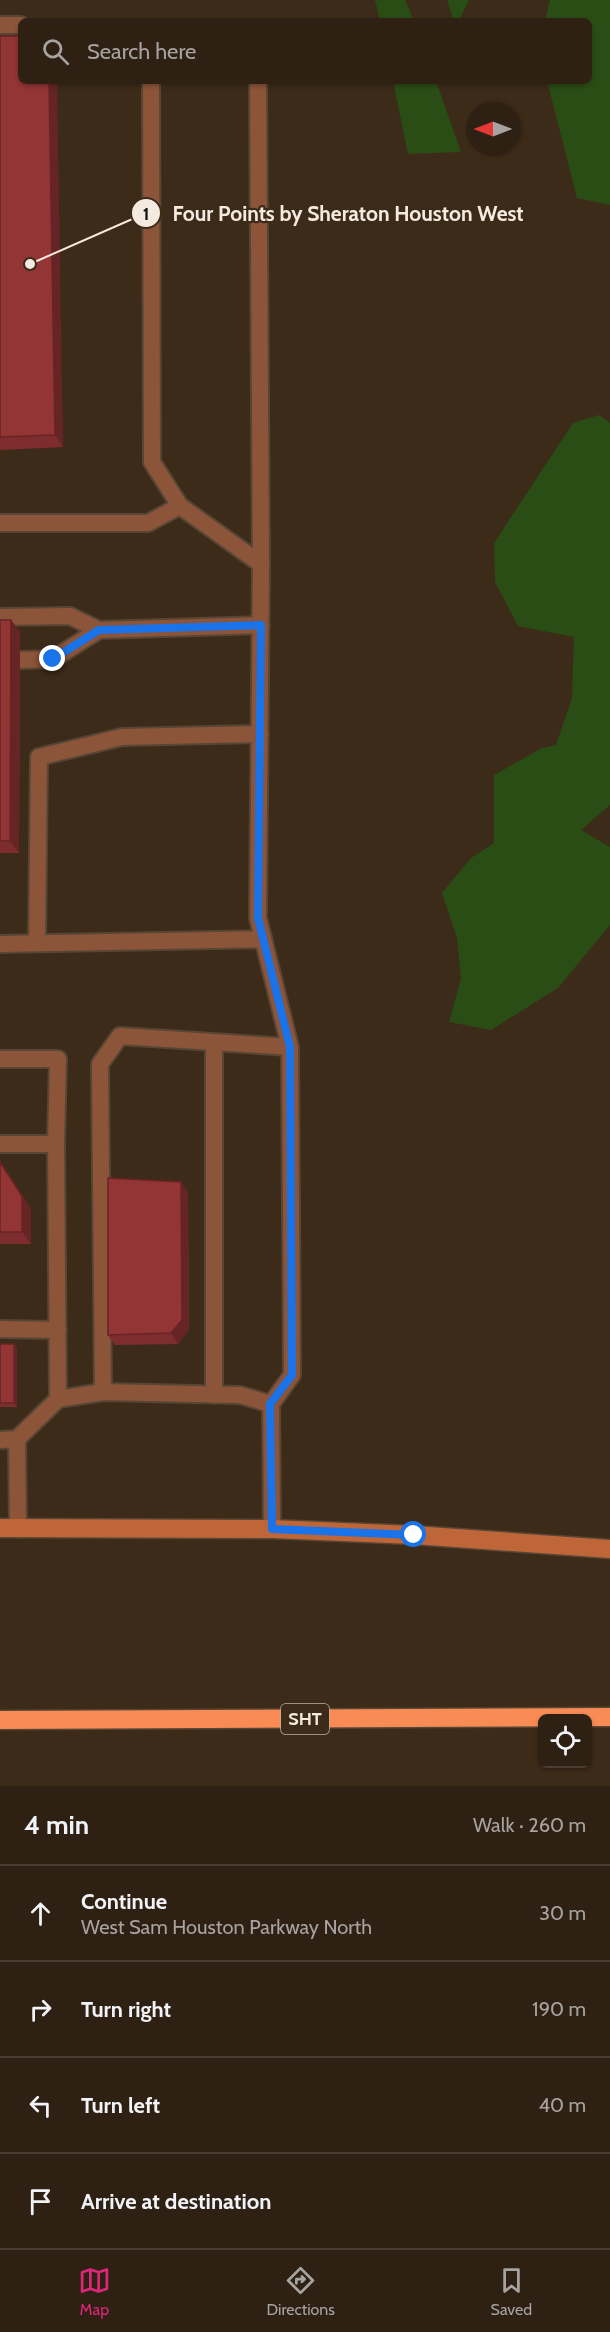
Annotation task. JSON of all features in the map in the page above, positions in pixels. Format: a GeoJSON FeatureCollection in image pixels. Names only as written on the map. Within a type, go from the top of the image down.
{"type":"FeatureCollection","features":[{"type":"Feature","properties":{"kind":"highway","name":"SHT"},"geometry":{"type":"LineString","coordinates":[[0,1720],[610,1717]]}},
{"type":"Feature","properties":{"kind":"main road"},"geometry":{"type":"LineString","coordinates":[[9,1529],[272,1529],[414,1535],[610,1549]]}},
{"type":"Feature","properties":{"kind":"lane"},"geometry":{"type":"LineString","coordinates":[[0,25],[18,25]]}},
{"type":"Feature","properties":{"kind":"lane"},"geometry":{"type":"LineString","coordinates":[[151,84],[152,462],[180,506],[261,564]]}},
{"type":"Feature","properties":{"kind":"lane"},"geometry":{"type":"LineString","coordinates":[[258,84],[261,625],[258,918],[290,1047],[292,1375],[270,1404],[272,1529]]}},
{"type":"Feature","properties":{"kind":"lane"},"geometry":{"type":"LineString","coordinates":[[0,523],[148,523],[180,506]]}},
{"type":"Feature","properties":{"kind":"lane"},"geometry":{"type":"LineString","coordinates":[[0,617],[70,616],[99,630],[261,625]]}},
{"type":"Feature","properties":{"kind":"lane"},"geometry":{"type":"LineString","coordinates":[[20,660],[53,659],[99,630]]}},
{"type":"Feature","properties":{"kind":"lane"},"geometry":{"type":"LineString","coordinates":[[37,943],[39,757],[122,737],[260,735]]}},
{"type":"Feature","properties":{"kind":"lane"},"geometry":{"type":"LineString","coordinates":[[0,944],[263,939]]}},
{"type":"Feature","properties":{"kind":"lane"},"geometry":{"type":"LineString","coordinates":[[104,1392],[100,1064],[120,1036],[290,1047]]}},
{"type":"Feature","properties":{"kind":"lane"},"geometry":{"type":"LineString","coordinates":[[214,1042],[214,1395]]}},
{"type":"Feature","properties":{"kind":"lane"},"geometry":{"type":"LineString","coordinates":[[0,1059],[58,1059],[56,1144],[58,1399]]}},
{"type":"Feature","properties":{"kind":"lane"},"geometry":{"type":"LineString","coordinates":[[0,1144],[56,1144]]}},
{"type":"Feature","properties":{"kind":"lane"},"geometry":{"type":"LineString","coordinates":[[0,1329],[58,1330]]}},
{"type":"Feature","properties":{"kind":"lane"},"geometry":{"type":"LineString","coordinates":[[9,1529],[8,1440],[58,1399],[104,1392],[240,1395],[270,1404]]}},
{"type":"Feature","properties":{"kind":"green space"},"geometry":{"type":"Polygon","coordinates":[[[375,0],[405,0],[413,18],[379,18],[375,0]]]}},
{"type":"Feature","properties":{"kind":"green space"},"geometry":{"type":"Polygon","coordinates":[[[447,0],[469,0],[460,18],[453,18],[447,0]]]}},
{"type":"Feature","properties":{"kind":"green space"},"geometry":{"type":"Polygon","coordinates":[[[550,0],[610,0],[610,205],[577,198],[548,84],[592,84],[592,18],[546,18],[550,0]]]}},
{"type":"Feature","properties":{"kind":"green space"},"geometry":{"type":"Polygon","coordinates":[[[394,84],[437,84],[461,152],[408,154],[394,84]]]}},
{"type":"Feature","properties":{"kind":"green space"},"geometry":{"type":"Polygon","coordinates":[[[599,415],[610,423],[610,805],[581,830],[610,847],[610,925],[558,988],[491,1030],[449,1022],[461,979],[457,938],[442,893],[471,858],[494,843],[494,775],[542,748],[556,745],[572,698],[574,637],[518,626],[495,582],[494,543],[573,423],[599,415]]]}},
{"type":"Feature","properties":{"kind":"building"},"geometry":{"type":"Polygon","coordinates":[[[0,36],[18,36],[18,84],[49,84],[55,435],[0,437],[0,36]]]}},
{"type":"Feature","properties":{"kind":"building"},"geometry":{"type":"Polygon","coordinates":[[[0,620],[11,620],[10,841],[0,841],[0,620]]]}},
{"type":"Feature","properties":{"kind":"building"},"geometry":{"type":"Polygon","coordinates":[[[0,1162],[22,1196],[22,1232],[0,1232],[0,1162]]]}},
{"type":"Feature","properties":{"kind":"building"},"geometry":{"type":"Polygon","coordinates":[[[108,1178],[181,1182],[182,1320],[171,1333],[108,1335],[108,1178]]]}},
{"type":"Feature","properties":{"kind":"building"},"geometry":{"type":"Polygon","coordinates":[[[0,1344],[14,1344],[14,1403],[0,1403],[0,1344]]]}},
{"type":"Feature","properties":{"kind":"place","name":"Four Points by Sheraton Houston West"},"geometry":{"type":"Point","coordinates":[30,264]}},
{"type":"Feature","properties":{"kind":"route"},"geometry":{"type":"LineString","coordinates":[[53,659],[99,630],[261,625],[258,918],[290,1047],[292,1375],[270,1404],[272,1529],[414,1535]]}}]}
